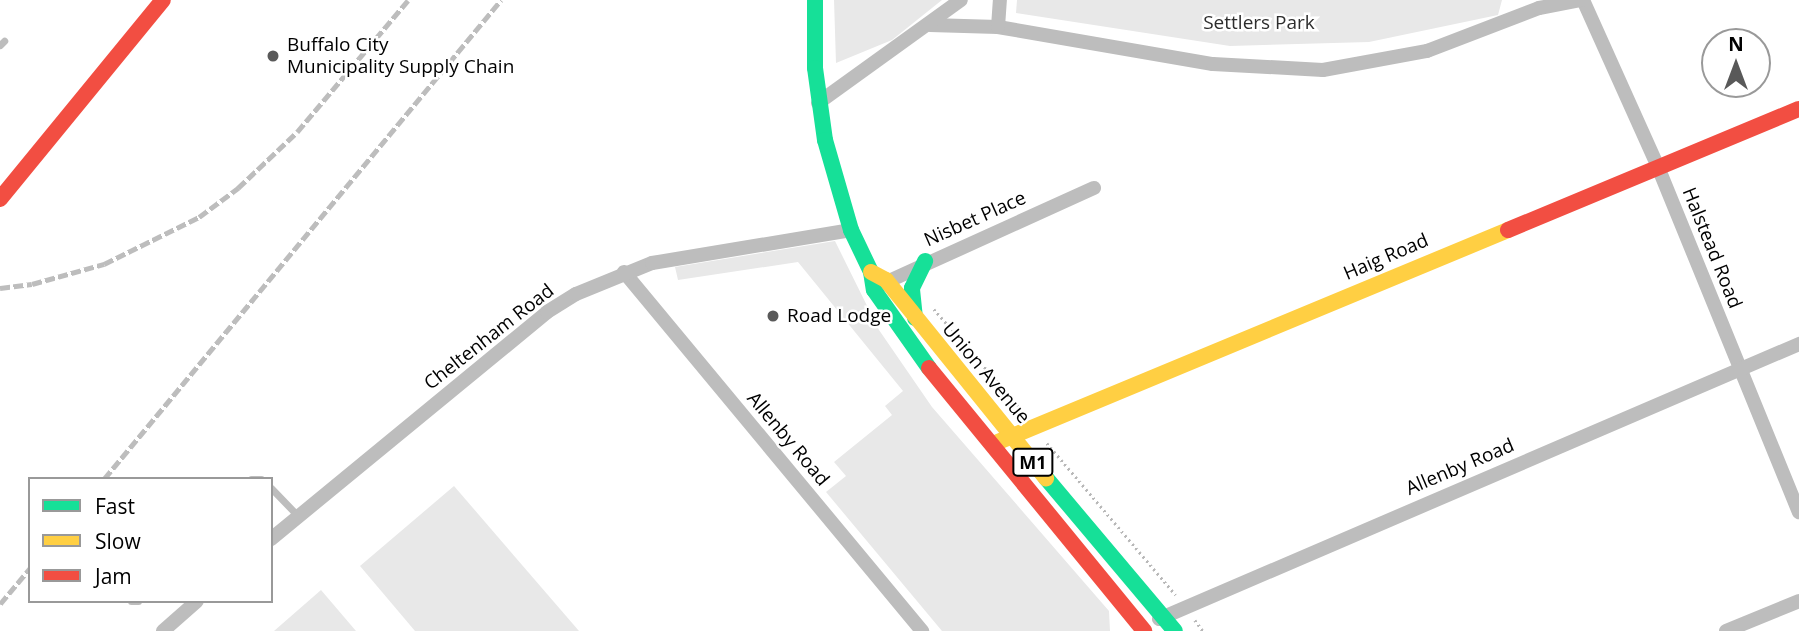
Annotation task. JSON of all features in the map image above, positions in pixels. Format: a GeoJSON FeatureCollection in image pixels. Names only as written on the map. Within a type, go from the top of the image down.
{"type":"FeatureCollection","features":[{"type":"Feature","properties":{"kind":"main road"},"geometry":{"type":"LineString","coordinates":[[0,199],[163,0]]}},
{"type":"Feature","properties":{"kind":"main road","name":"Union Avenue"},"geometry":{"type":"LineString","coordinates":[[815,0],[818,103],[851,230],[877,281],[990,446],[1142,630]]}},
{"type":"Feature","properties":{"kind":"main road","name":"Haig Road"},"geometry":{"type":"LineString","coordinates":[[990,446],[1799,109]]}},
{"type":"Feature","properties":{"kind":"main road"},"geometry":{"type":"LineString","coordinates":[[915,318],[912,288],[925,261]]}},
{"type":"Feature","properties":{"kind":"main road","name":"Union Avenue"},"geometry":{"type":"LineString","coordinates":[[877,281],[915,318],[1175,631]]}},
{"type":"Feature","properties":{"kind":"street"},"geometry":{"type":"LineString","coordinates":[[818,103],[930,25],[961,0]]}},
{"type":"Feature","properties":{"kind":"street"},"geometry":{"type":"LineString","coordinates":[[998,27],[1000,0]]}},
{"type":"Feature","properties":{"kind":"street"},"geometry":{"type":"LineString","coordinates":[[930,25],[998,27],[1213,64],[1323,70],[1427,51],[1535,4],[1582,0]]}},
{"type":"Feature","properties":{"kind":"street","name":"Halstead Road"},"geometry":{"type":"LineString","coordinates":[[1582,0],[1658,167],[1799,512]]}},
{"type":"Feature","properties":{"kind":"street","name":"Nisbet Place"},"geometry":{"type":"LineString","coordinates":[[877,281],[1094,188]]}},
{"type":"Feature","properties":{"kind":"street","name":"Cheltenham Road"},"geometry":{"type":"LineString","coordinates":[[273,537],[547,312],[624,272],[652,263],[851,230]]}},
{"type":"Feature","properties":{"kind":"street","name":"Allenby Road"},"geometry":{"type":"LineString","coordinates":[[624,272],[922,631]]}},
{"type":"Feature","properties":{"kind":"street","name":"Allenby Road"},"geometry":{"type":"LineString","coordinates":[[1142,630],[1186,606],[1799,344]]}},
{"type":"Feature","properties":{"kind":"street"},"geometry":{"type":"LineString","coordinates":[[1726,631],[1799,601]]}},
{"type":"Feature","properties":{"kind":"street"},"geometry":{"type":"LineString","coordinates":[[163,631],[195,603]]}},
{"type":"Feature","properties":{"kind":"lane"},"geometry":{"type":"LineString","coordinates":[[273,492],[299,516]]}},
{"type":"Feature","properties":{"kind":"path"},"geometry":{"type":"LineString","coordinates":[[931,304],[1186,606],[1203,631]]}},
{"type":"Feature","properties":{"kind":"green space"},"geometry":{"type":"Polygon","coordinates":[[[834,0],[942,0],[892,40],[836,63],[834,0]]]}},
{"type":"Feature","properties":{"kind":"green space","name":"Settlers Park"},"geometry":{"type":"Polygon","coordinates":[[[1017,0],[1502,0],[1498,15],[1369,42],[1230,46],[1016,13],[1017,0]]]}},
{"type":"Feature","properties":{"kind":"green space"},"geometry":{"type":"Polygon","coordinates":[[[835,241],[879,330],[932,407],[1109,611],[1110,631],[942,631],[826,492],[846,476],[834,462],[892,415],[885,406],[903,391],[798,262],[678,280],[675,267],[835,241]]]}},
{"type":"Feature","properties":{"kind":"green space"},"geometry":{"type":"Polygon","coordinates":[[[454,486],[579,631],[415,631],[360,566],[454,486]]]}},
{"type":"Feature","properties":{"kind":"green space"},"geometry":{"type":"Polygon","coordinates":[[[321,590],[356,631],[274,631],[321,590]]]}},
{"type":"Feature","properties":{"kind":"railway"},"geometry":{"type":"LineString","coordinates":[[0,288],[32,284],[104,264],[199,217],[238,188],[297,132],[408,0]]}},
{"type":"Feature","properties":{"kind":"railway"},"geometry":{"type":"LineString","coordinates":[[106,477],[501,0]]}},
{"type":"Feature","properties":{"kind":"railway"},"geometry":{"type":"LineString","coordinates":[[0,604],[28,570]]}},
{"type":"Feature","properties":{"kind":"traffic: fast"},"geometry":{"type":"LineString","coordinates":[[815,0],[815,68],[825,140],[851,230],[871,272],[874,290],[929,368]]}},
{"type":"Feature","properties":{"kind":"traffic: fast"},"geometry":{"type":"LineString","coordinates":[[915,318],[912,288],[925,261]]}},
{"type":"Feature","properties":{"kind":"traffic: fast"},"geometry":{"type":"LineString","coordinates":[[1046,478],[1175,631]]}},
{"type":"Feature","properties":{"kind":"traffic: slow"},"geometry":{"type":"LineString","coordinates":[[998,442],[1508,230]]}},
{"type":"Feature","properties":{"kind":"traffic: slow"},"geometry":{"type":"LineString","coordinates":[[871,272],[886,280],[1046,478]]}},
{"type":"Feature","properties":{"kind":"traffic: jam"},"geometry":{"type":"LineString","coordinates":[[0,199],[163,0]]}},
{"type":"Feature","properties":{"kind":"traffic: jam"},"geometry":{"type":"LineString","coordinates":[[1508,230],[1799,109]]}},
{"type":"Feature","properties":{"kind":"traffic: jam"},"geometry":{"type":"LineString","coordinates":[[929,368],[1144,631]]}},
{"type":"Feature","properties":{"kind":"place","name":"Buffalo City Municipality Supply Chain"},"geometry":{"type":"Point","coordinates":[273,56]}},
{"type":"Feature","properties":{"kind":"place","name":"Road Lodge"},"geometry":{"type":"Point","coordinates":[773,316]}}]}
